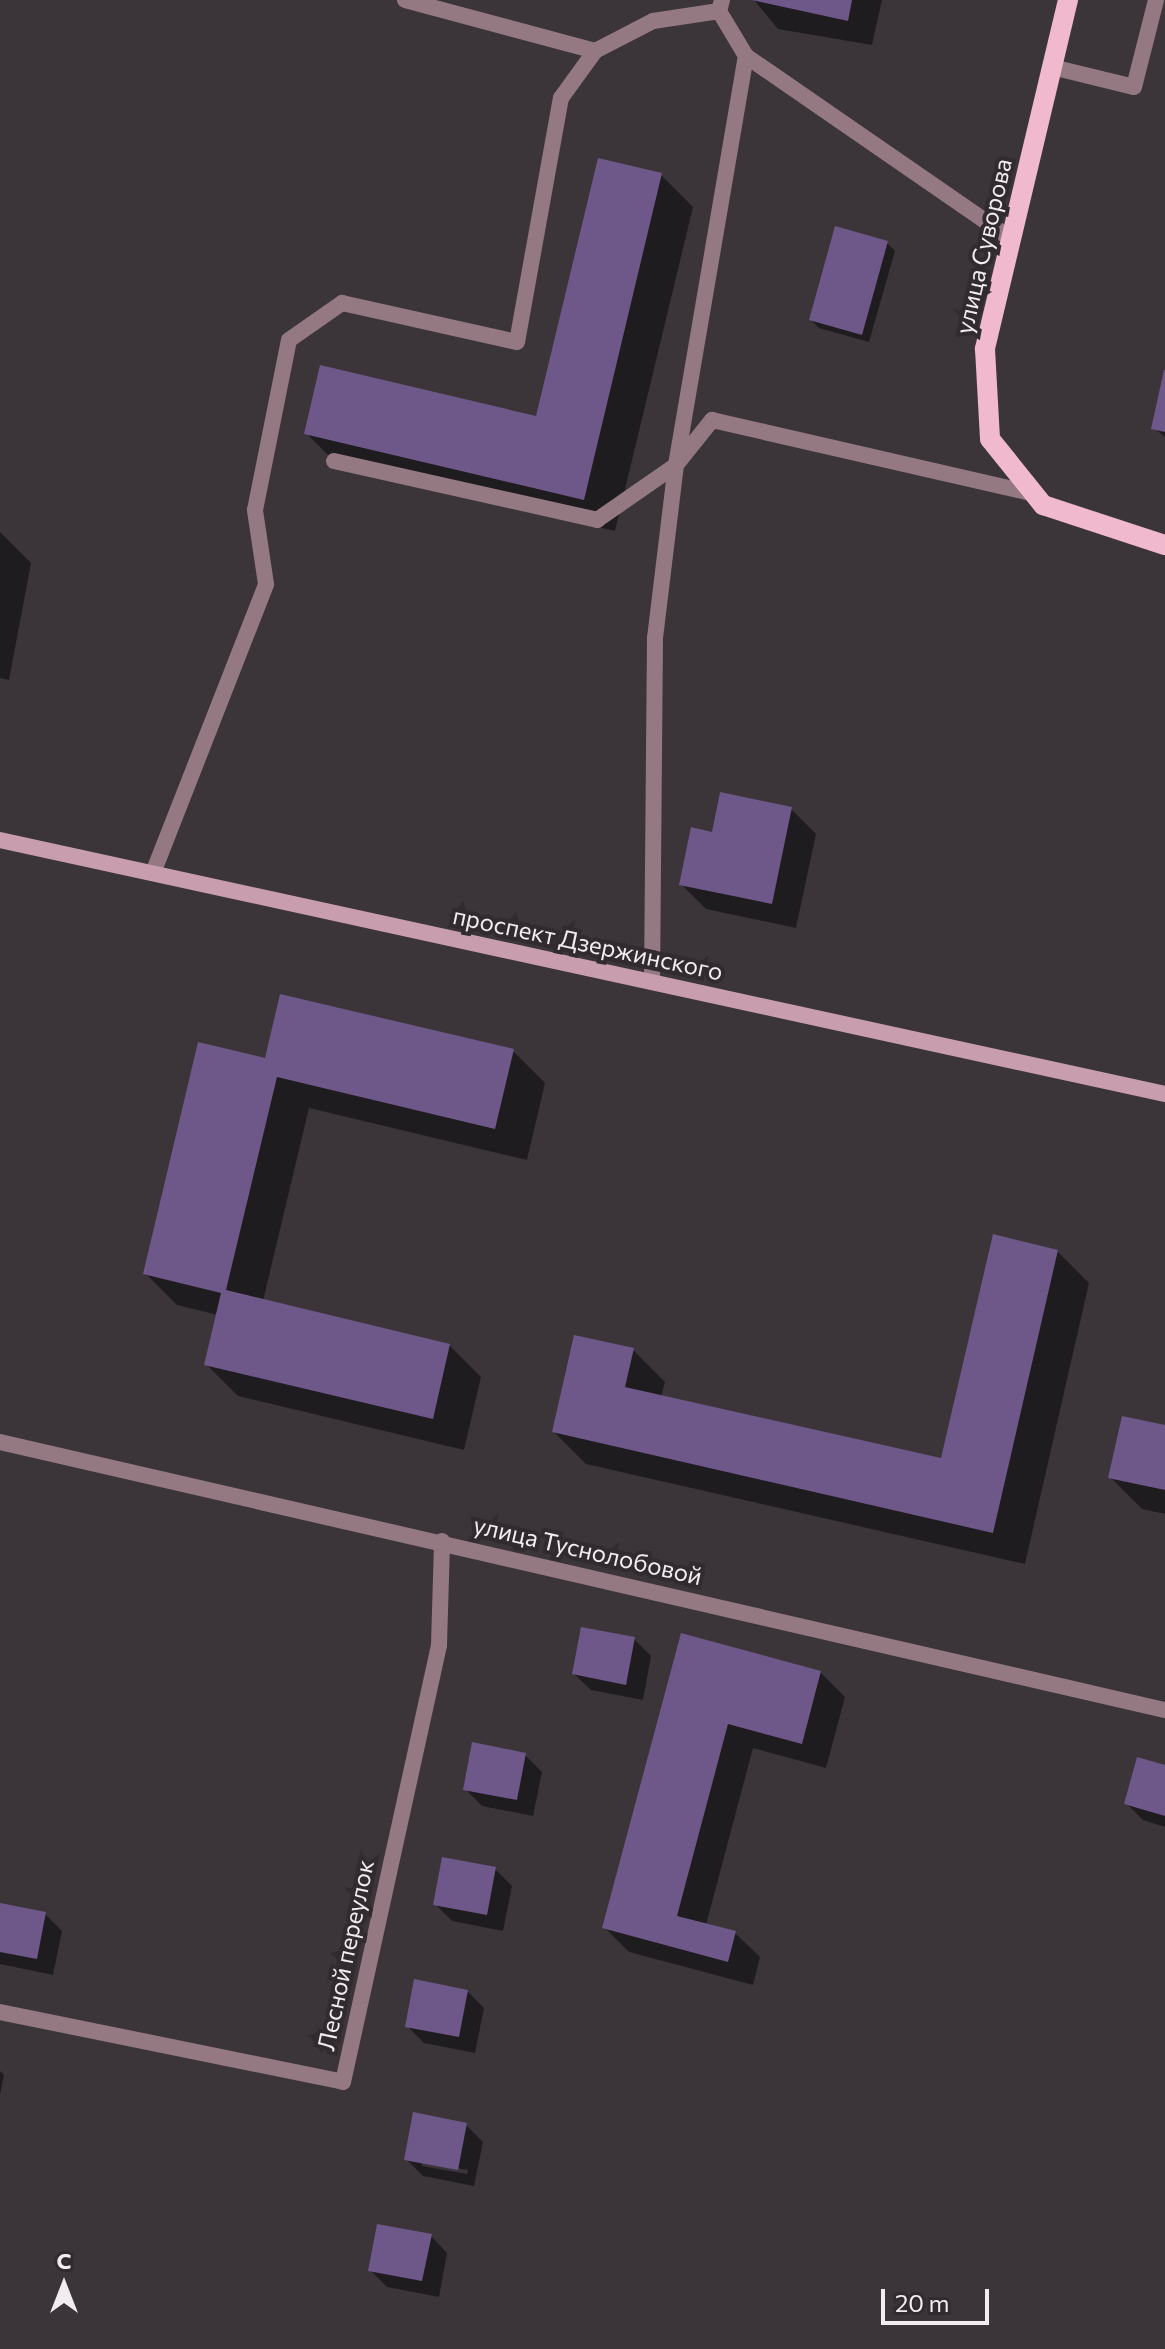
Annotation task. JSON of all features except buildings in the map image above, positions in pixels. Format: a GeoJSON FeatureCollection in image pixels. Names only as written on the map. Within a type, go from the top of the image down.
{"type":"FeatureCollection","features":[{"type":"Feature","properties":{"kind":"main road","name":"улица Суворова"},"geometry":{"type":"LineString","coordinates":[[1068,0],[985,349],[990,439],[1043,505],[1165,545]]}},
{"type":"Feature","properties":{"kind":"street"},"geometry":{"type":"LineString","coordinates":[[405,0],[595,51]]}},
{"type":"Feature","properties":{"kind":"street"},"geometry":{"type":"LineString","coordinates":[[1052,67],[1134,87],[1156,0]]}},
{"type":"Feature","properties":{"kind":"street"},"geometry":{"type":"LineString","coordinates":[[153,873],[266,584],[255,510],[289,340],[342,303],[517,342],[561,98],[595,51],[653,21],[720,6],[746,56],[1011,239]]}},
{"type":"Feature","properties":{"kind":"street"},"geometry":{"type":"LineString","coordinates":[[652,982],[655,638],[676,465],[746,56]]}},
{"type":"Feature","properties":{"kind":"street"},"geometry":{"type":"LineString","coordinates":[[334,461],[597,520],[676,465],[712,420],[1032,493]]}},
{"type":"Feature","properties":{"kind":"street","name":"проспект Дзержинского"},"geometry":{"type":"LineString","coordinates":[[0,840],[1165,1094]]}},
{"type":"Feature","properties":{"kind":"street","name":"улица Туснолобовой"},"geometry":{"type":"LineString","coordinates":[[0,1442],[442,1541],[1165,1710]]}},
{"type":"Feature","properties":{"kind":"street","name":"Лесной переулок"},"geometry":{"type":"LineString","coordinates":[[0,2012],[343,2082],[439,1645],[442,1541]]}}]}
